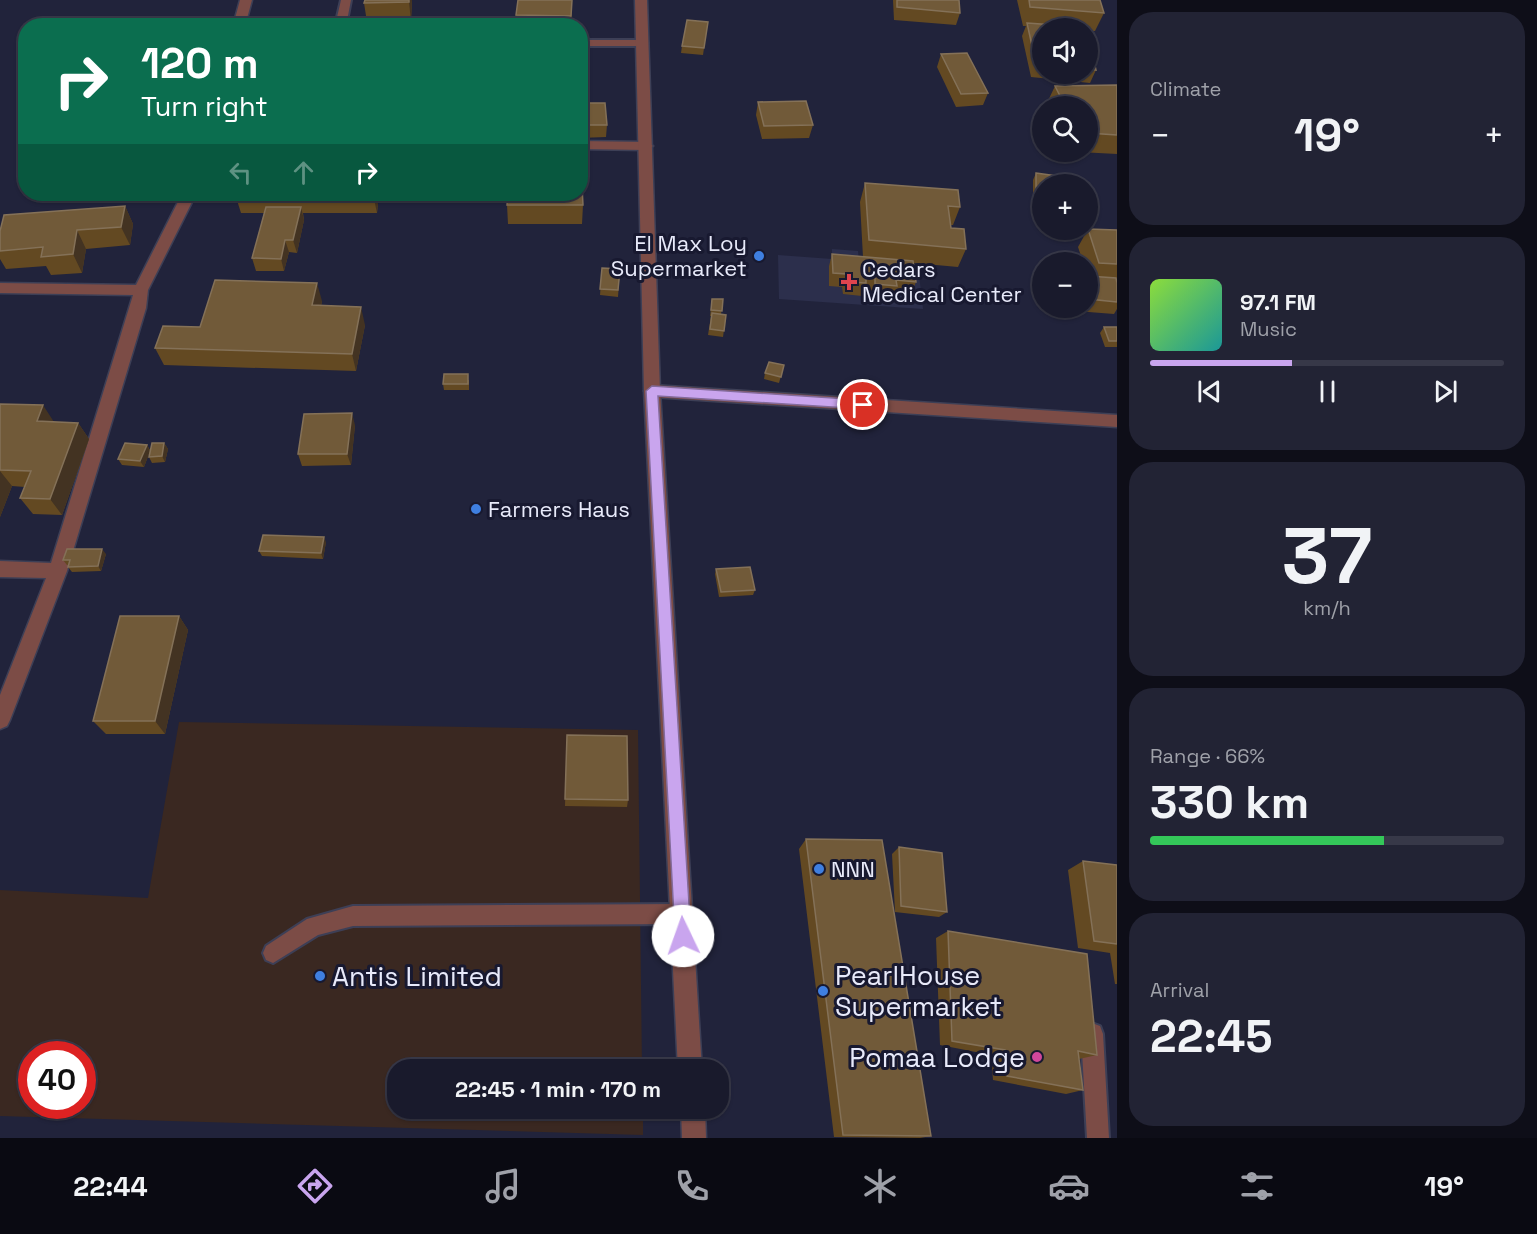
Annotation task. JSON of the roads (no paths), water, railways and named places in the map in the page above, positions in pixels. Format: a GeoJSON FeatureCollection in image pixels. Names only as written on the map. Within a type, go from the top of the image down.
{"type":"FeatureCollection","features":[{"type":"Feature","properties":{"kind":"street"},"geometry":{"type":"LineString","coordinates":[[240,18],[246,0]]}},
{"type":"Feature","properties":{"kind":"street"},"geometry":{"type":"LineString","coordinates":[[641,0],[652,391],[689,1059]]}},
{"type":"Feature","properties":{"kind":"street"},"geometry":{"type":"LineString","coordinates":[[588,145],[646,146]]}},
{"type":"Feature","properties":{"kind":"street"},"geometry":{"type":"LineString","coordinates":[[0,720],[58,571],[138,308],[141,290],[186,201]]}},
{"type":"Feature","properties":{"kind":"street"},"geometry":{"type":"LineString","coordinates":[[0,288],[141,290]]}},
{"type":"Feature","properties":{"kind":"street"},"geometry":{"type":"LineString","coordinates":[[652,391],[1117,421]]}},
{"type":"Feature","properties":{"kind":"street"},"geometry":{"type":"LineString","coordinates":[[0,569],[58,571]]}},
{"type":"Feature","properties":{"kind":"street"},"geometry":{"type":"LineString","coordinates":[[693,1119],[694,1138]]}},
{"type":"Feature","properties":{"kind":"lane"},"geometry":{"type":"LineString","coordinates":[[342,18],[346,0]]}},
{"type":"Feature","properties":{"kind":"lane"},"geometry":{"type":"LineString","coordinates":[[588,43],[642,43]]}},
{"type":"Feature","properties":{"kind":"lane"},"geometry":{"type":"LineString","coordinates":[[273,953],[314,926],[352,916],[682,914]]}},
{"type":"Feature","properties":{"kind":"lane"},"geometry":{"type":"LineString","coordinates":[[1091,1012],[1098,1138]]}},
{"type":"Feature","properties":{"kind":"place","name":"El Max Loy Supermarket"},"geometry":{"type":"Point","coordinates":[759,256]}},
{"type":"Feature","properties":{"kind":"place","name":"Cedars Medical Center"},"geometry":{"type":"Point","coordinates":[849,282]}},
{"type":"Feature","properties":{"kind":"place","name":"Farmers Haus"},"geometry":{"type":"Point","coordinates":[476,509]}},
{"type":"Feature","properties":{"kind":"place","name":"NNN"},"geometry":{"type":"Point","coordinates":[819,869]}},
{"type":"Feature","properties":{"kind":"place","name":"Antis Limited"},"geometry":{"type":"Point","coordinates":[320,976]}},
{"type":"Feature","properties":{"kind":"place","name":"PearlHouse Supermarket"},"geometry":{"type":"Point","coordinates":[823,991]}},
{"type":"Feature","properties":{"kind":"place","name":"Pomaa Lodge"},"geometry":{"type":"Point","coordinates":[1037,1057]}}]}
